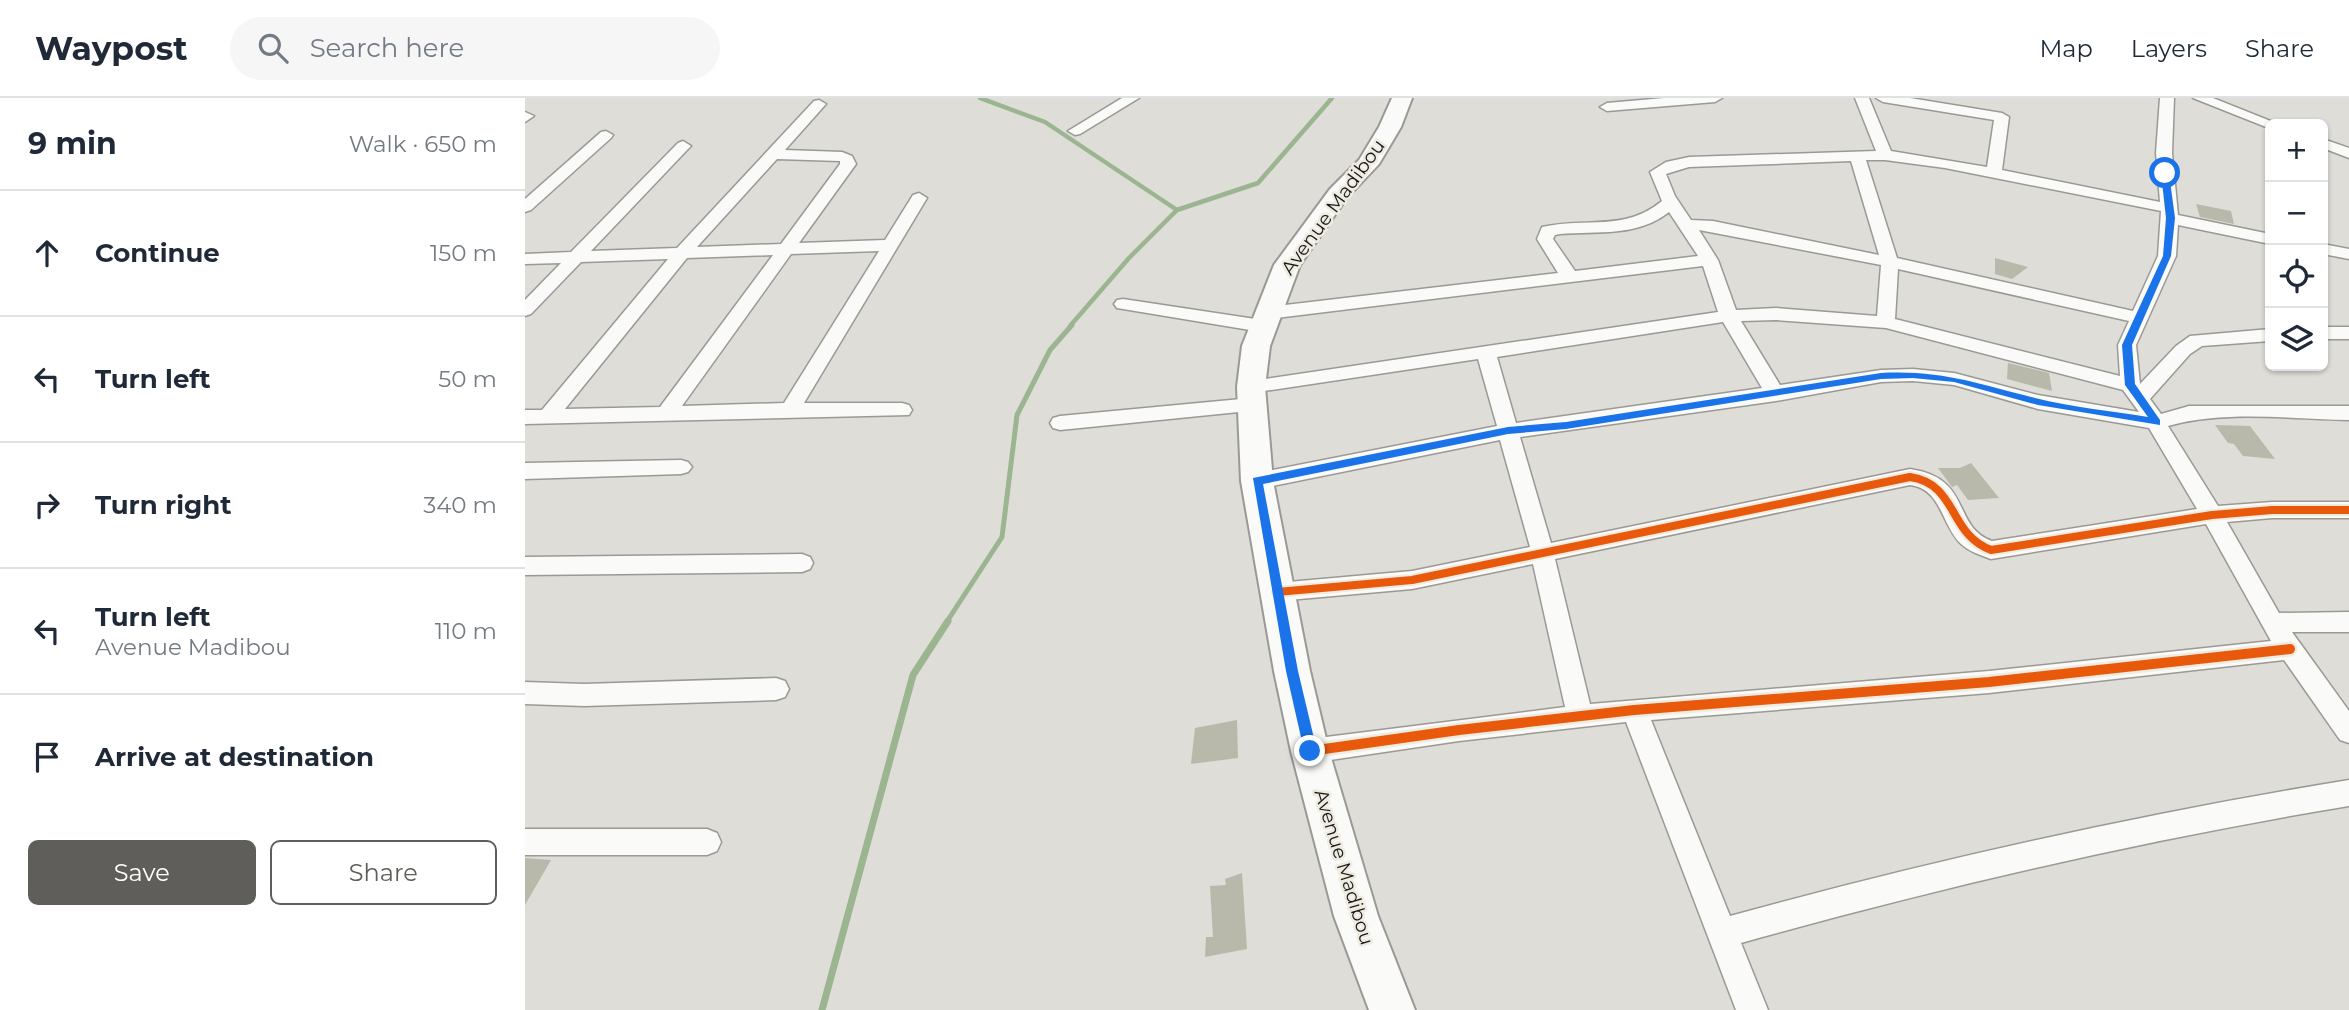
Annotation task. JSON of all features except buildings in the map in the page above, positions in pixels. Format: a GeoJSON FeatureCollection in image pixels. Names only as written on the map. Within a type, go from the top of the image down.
{"type":"FeatureCollection","features":[{"type":"Feature","properties":{"kind":"street"},"geometry":{"type":"LineString","coordinates":[[1075,131],[1132,98]]}},
{"type":"Feature","properties":{"kind":"street","name":"Avenue Madibou"},"geometry":{"type":"LineString","coordinates":[[1392,1010],[1356,916],[1310,751],[1257,481],[1251,396],[1257,346],[1287,265],[1338,194],[1367,164],[1390,127],[1402,98]]}},
{"type":"Feature","properties":{"kind":"street"},"geometry":{"type":"LineString","coordinates":[[1607,107],[1715,98]]}},
{"type":"Feature","properties":{"kind":"street"},"geometry":{"type":"LineString","coordinates":[[1862,98],[1885,155]]}},
{"type":"Feature","properties":{"kind":"street"},"geometry":{"type":"LineString","coordinates":[[1884,98],[2002,117]]}},
{"type":"Feature","properties":{"kind":"street"},"geometry":{"type":"LineString","coordinates":[[1994,172],[2002,117],[1999,98]]}},
{"type":"Feature","properties":{"kind":"street"},"geometry":{"type":"LineString","coordinates":[[2167,98],[2164,133],[2169,213],[2167,256],[2137,317],[2127,345],[2135,391],[2212,515],[2272,623],[2349,732]]}},
{"type":"Feature","properties":{"kind":"street"},"geometry":{"type":"LineString","coordinates":[[2200,98],[2265,122]]}},
{"type":"Feature","properties":{"kind":"street"},"geometry":{"type":"LineString","coordinates":[[548,416],[683,252],[819,104]]}},
{"type":"Feature","properties":{"kind":"street"},"geometry":{"type":"LineString","coordinates":[[525,207],[606,135]]}},
{"type":"Feature","properties":{"kind":"street"},"geometry":{"type":"LineString","coordinates":[[2328,145],[2349,153]]}},
{"type":"Feature","properties":{"kind":"street"},"geometry":{"type":"LineString","coordinates":[[525,310],[683,146]]}},
{"type":"Feature","properties":{"kind":"street"},"geometry":{"type":"LineString","coordinates":[[667,412],[848,164],[847,159],[832,156],[772,154]]}},
{"type":"Feature","properties":{"kind":"street"},"geometry":{"type":"LineString","coordinates":[[1857,155],[1890,263],[1886,322]]}},
{"type":"Feature","properties":{"kind":"street"},"geometry":{"type":"LineString","coordinates":[[1776,394],[1729,316],[1709,260],[1662,186],[1658,172],[1671,165],[1745,159],[1885,155],[1994,172],[2265,238]]}},
{"type":"Feature","properties":{"kind":"street"},"geometry":{"type":"LineString","coordinates":[[790,410],[919,198]]}},
{"type":"Feature","properties":{"kind":"street"},"geometry":{"type":"LineString","coordinates":[[1570,277],[1545,239],[1548,231],[1564,227],[1621,225],[1648,219],[1671,202]]}},
{"type":"Feature","properties":{"kind":"street"},"geometry":{"type":"LineString","coordinates":[[1689,225],[1713,226],[2004,286],[2137,317]]}},
{"type":"Feature","properties":{"kind":"street"},"geometry":{"type":"LineString","coordinates":[[525,259],[891,244]]}},
{"type":"Feature","properties":{"kind":"street"},"geometry":{"type":"LineString","coordinates":[[2328,250],[2349,254]]}},
{"type":"Feature","properties":{"kind":"street"},"geometry":{"type":"LineString","coordinates":[[1123,304],[1265,320],[1709,260]]}},
{"type":"Feature","properties":{"kind":"street"},"geometry":{"type":"LineString","coordinates":[[1060,423],[1251,396],[1486,353],[1729,316],[1776,314],[1886,322],[2135,391]]}},
{"type":"Feature","properties":{"kind":"street"},"geometry":{"type":"LineString","coordinates":[[2335,333],[2349,349]]}},
{"type":"Feature","properties":{"kind":"street"},"geometry":{"type":"LineString","coordinates":[[2135,391],[2197,340],[2265,335]]}},
{"type":"Feature","properties":{"kind":"street"},"geometry":{"type":"LineString","coordinates":[[1486,353],[1542,551],[1580,716]]}},
{"type":"Feature","properties":{"kind":"street"},"geometry":{"type":"LineString","coordinates":[[1257,481],[1508,431],[1566,425],[1881,376],[1913,375],[1954,379],[2038,402],[2156,422],[2189,413],[2349,413]]}},
{"type":"Feature","properties":{"kind":"street"},"geometry":{"type":"LineString","coordinates":[[525,417],[667,412],[902,410]]}},
{"type":"Feature","properties":{"kind":"street"},"geometry":{"type":"LineString","coordinates":[[525,471],[681,467]]}},
{"type":"Feature","properties":{"kind":"street"},"geometry":{"type":"LineString","coordinates":[[1277,593],[1333,585],[1412,580],[1910,477],[1929,481],[1938,489],[1967,539],[1978,547],[1991,550],[2212,515],[2273,510],[2349,510]]}},
{"type":"Feature","properties":{"kind":"street"},"geometry":{"type":"LineString","coordinates":[[525,566],[802,563]]}},
{"type":"Feature","properties":{"kind":"street"},"geometry":{"type":"LineString","coordinates":[[2272,623],[2349,622]]}},
{"type":"Feature","properties":{"kind":"street"},"geometry":{"type":"LineString","coordinates":[[1310,751],[1634,710],[1989,681],[2290,649]]}},
{"type":"Feature","properties":{"kind":"street"},"geometry":{"type":"LineString","coordinates":[[525,693],[584,695],[776,689]]}},
{"type":"Feature","properties":{"kind":"street"},"geometry":{"type":"LineString","coordinates":[[1634,710],[1752,1010]]}},
{"type":"Feature","properties":{"kind":"street"},"geometry":{"type":"LineString","coordinates":[[1721,933],[1946,872],[2244,809],[2349,793]]}},
{"type":"Feature","properties":{"kind":"street"},"geometry":{"type":"LineString","coordinates":[[525,842],[707,842]]}},
{"type":"Feature","properties":{"kind":"waterway"},"geometry":{"type":"LineString","coordinates":[[980,98],[1045,122],[1177,210]]}},
{"type":"Feature","properties":{"kind":"waterway"},"geometry":{"type":"LineString","coordinates":[[1177,210],[1258,183],[1332,98]]}},
{"type":"Feature","properties":{"kind":"waterway"},"geometry":{"type":"LineString","coordinates":[[1070,326],[1129,258],[1177,210]]}},
{"type":"Feature","properties":{"kind":"waterway"},"geometry":{"type":"LineString","coordinates":[[946,623],[1002,537],[1017,415],[1050,350],[1072,325]]}},
{"type":"Feature","properties":{"kind":"waterway"},"geometry":{"type":"LineString","coordinates":[[822,1010],[913,675],[948,621]]}},
{"type":"Feature","properties":{"kind":"cycle path"},"geometry":{"type":"LineString","coordinates":[[1277,592],[1412,580],[1910,477],[1929,481],[1940,490],[1962,530],[1978,545],[1991,550],[2212,515],[2272,510],[2349,510]]}},
{"type":"Feature","properties":{"kind":"cycle path"},"geometry":{"type":"LineString","coordinates":[[1310,751],[1459,730],[1634,710],[1989,682],[2290,649]]}},
{"type":"Feature","properties":{"kind":"route"},"geometry":{"type":"LineString","coordinates":[[1310,751],[1292,671],[1257,481],[1508,431],[1566,425],[1881,376],[1913,375],[1954,379],[2038,402],[2156,422],[2130,385],[2127,345],[2137,317],[2167,256],[2171,218],[2165,173]]}}]}
